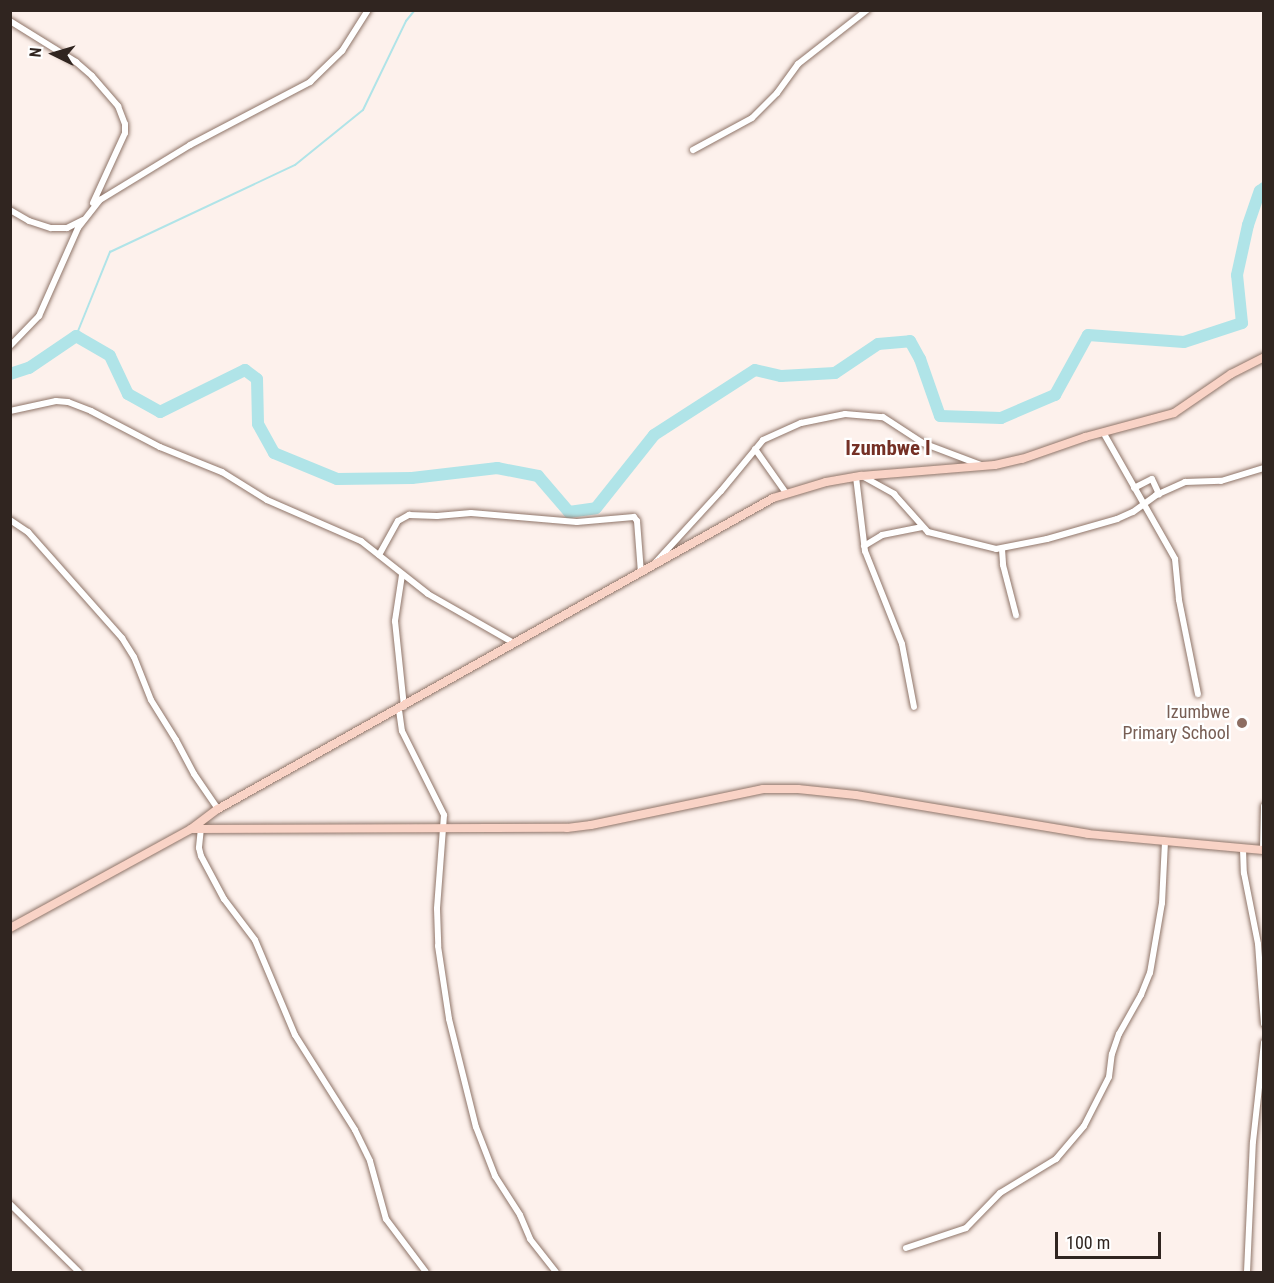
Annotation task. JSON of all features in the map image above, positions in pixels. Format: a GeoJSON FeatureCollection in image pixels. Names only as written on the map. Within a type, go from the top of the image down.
{"type":"FeatureCollection","features":[{"type":"Feature","properties":{"kind":"main road"},"geometry":{"type":"LineString","coordinates":[[10,928],[191,829],[218,809],[641,573],[753,507],[786,494],[859,477],[985,466],[1022,459],[1103,432],[1174,413],[1232,374],[1263,357]]}},
{"type":"Feature","properties":{"kind":"main road"},"geometry":{"type":"LineString","coordinates":[[191,829],[554,828],[591,825],[746,791],[780,789],[856,795],[1088,834],[1263,850]]}},
{"type":"Feature","properties":{"kind":"street"},"geometry":{"type":"LineString","coordinates":[[90,209],[118,187],[190,145],[310,82],[342,51],[368,10]]}},
{"type":"Feature","properties":{"kind":"street"},"geometry":{"type":"LineString","coordinates":[[693,150],[752,118],[777,93],[798,64],[867,10]]}},
{"type":"Feature","properties":{"kind":"street"},"geometry":{"type":"LineString","coordinates":[[10,21],[92,75],[112,96],[125,124],[122,143],[83,220],[39,316],[10,346]]}},
{"type":"Feature","properties":{"kind":"street"},"geometry":{"type":"LineString","coordinates":[[10,210],[29,221],[51,228],[67,228],[83,220]]}},
{"type":"Feature","properties":{"kind":"street"},"geometry":{"type":"LineString","coordinates":[[10,411],[56,401],[77,405],[160,447],[222,472],[267,500],[354,537],[428,594],[514,643]]}},
{"type":"Feature","properties":{"kind":"street"},"geometry":{"type":"LineString","coordinates":[[654,564],[721,491],[755,449],[770,436],[801,423],[845,414],[872,414],[883,417],[930,446],[985,466]]}},
{"type":"Feature","properties":{"kind":"street"},"geometry":{"type":"LineString","coordinates":[[1103,432],[1175,559],[1179,600],[1198,694]]}},
{"type":"Feature","properties":{"kind":"street"},"geometry":{"type":"LineString","coordinates":[[755,449],[786,494]]}},
{"type":"Feature","properties":{"kind":"street"},"geometry":{"type":"LineString","coordinates":[[859,477],[894,494],[922,527],[934,535],[988,549],[1002,549],[1118,519],[1159,494],[1187,482],[1221,481],[1263,468]]}},
{"type":"Feature","properties":{"kind":"street"},"geometry":{"type":"LineString","coordinates":[[859,477],[864,546],[905,654],[914,707]]}},
{"type":"Feature","properties":{"kind":"street"},"geometry":{"type":"LineString","coordinates":[[1134,488],[1152,480],[1159,494]]}},
{"type":"Feature","properties":{"kind":"street"},"geometry":{"type":"LineString","coordinates":[[379,555],[398,521],[409,515],[437,516],[471,513],[577,522],[634,517],[637,521],[641,573]]}},
{"type":"Feature","properties":{"kind":"street"},"geometry":{"type":"LineString","coordinates":[[10,520],[34,539],[122,638],[138,665],[151,700],[194,774],[218,809]]}},
{"type":"Feature","properties":{"kind":"street"},"geometry":{"type":"LineString","coordinates":[[864,546],[882,534],[922,527]]}},
{"type":"Feature","properties":{"kind":"street"},"geometry":{"type":"LineString","coordinates":[[1002,549],[1004,571],[1016,615]]}},
{"type":"Feature","properties":{"kind":"street"},"geometry":{"type":"LineString","coordinates":[[402,574],[395,621],[402,731],[443,812],[446,828],[437,932],[449,1019],[484,1152],[531,1239],[556,1272]]}},
{"type":"Feature","properties":{"kind":"street"},"geometry":{"type":"LineString","coordinates":[[1263,806],[1263,850]]}},
{"type":"Feature","properties":{"kind":"street"},"geometry":{"type":"LineString","coordinates":[[201,828],[199,848],[201,856],[224,899],[255,940],[295,1035],[355,1130],[370,1161],[386,1219],[426,1272]]}},
{"type":"Feature","properties":{"kind":"street"},"geometry":{"type":"LineString","coordinates":[[906,1248],[966,1228],[999,1193],[1056,1159],[1084,1126],[1109,1077],[1112,1054],[1119,1034],[1141,995],[1150,973],[1162,903],[1166,842]]}},
{"type":"Feature","properties":{"kind":"street"},"geometry":{"type":"LineString","coordinates":[[1243,849],[1244,873],[1258,944],[1263,1024]]}},
{"type":"Feature","properties":{"kind":"street"},"geometry":{"type":"LineString","coordinates":[[1247,1272],[1253,1142],[1263,1043]]}},
{"type":"Feature","properties":{"kind":"street"},"geometry":{"type":"LineString","coordinates":[[10,1204],[79,1272]]}},
{"type":"Feature","properties":{"kind":"waterway"},"geometry":{"type":"LineString","coordinates":[[76,336],[110,252],[295,165],[363,110],[406,21],[415,10]]}},
{"type":"Feature","properties":{"kind":"waterway"},"geometry":{"type":"LineString","coordinates":[[10,374],[29,368],[76,336],[110,356],[128,394],[160,412],[245,370],[257,379],[258,424],[274,453],[337,479],[412,478],[497,468],[538,476],[569,512],[596,508],[654,435],[755,370],[781,376],[835,373],[878,344],[910,341],[920,359],[940,416],[1001,418],[1055,395],[1088,335],[1184,342],[1242,323],[1237,275],[1248,225],[1260,191],[1264,188]]}},
{"type":"Feature","properties":{"kind":"place","name":"Izumbwe Primary School"},"geometry":{"type":"Point","coordinates":[1242,723]}},
{"type":"Feature","properties":{"kind":"district","name":"Izumbwe I"},"geometry":{"type":"Point","coordinates":[888,448]}}]}
